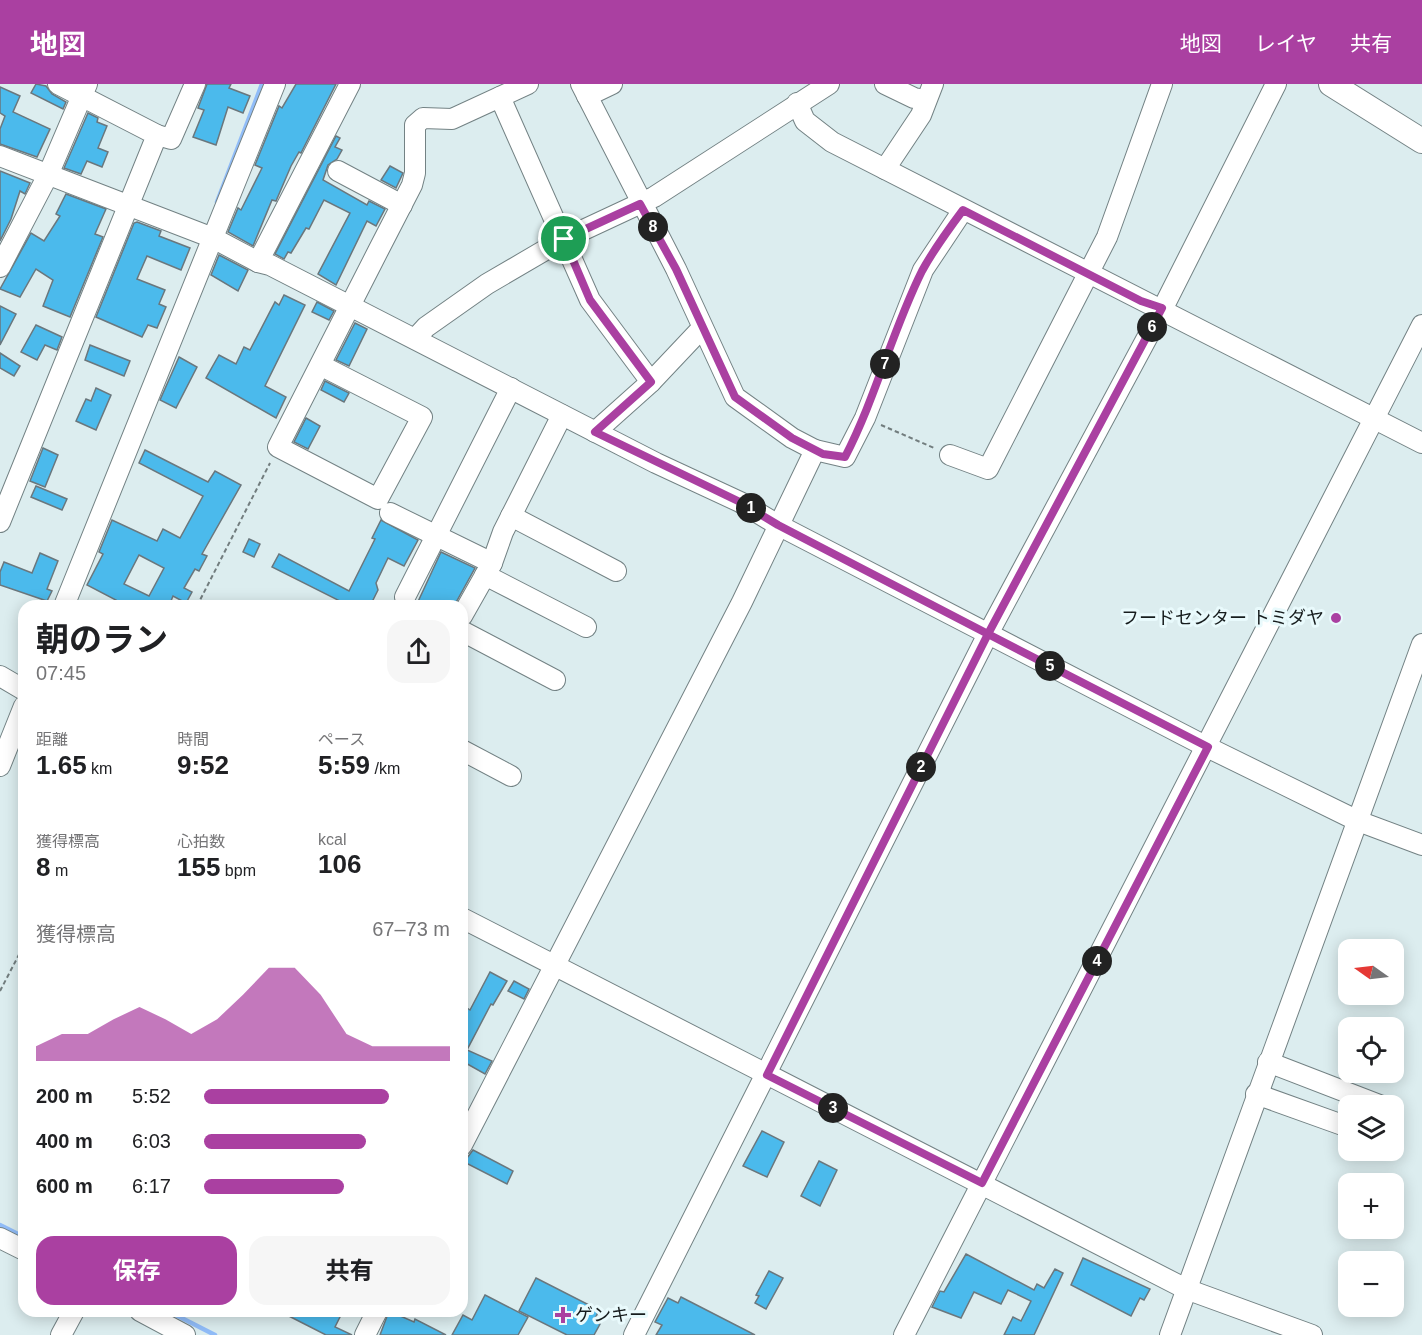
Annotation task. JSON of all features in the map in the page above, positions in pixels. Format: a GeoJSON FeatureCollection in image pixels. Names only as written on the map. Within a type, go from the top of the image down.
{"type":"FeatureCollection","features":[{"type":"Feature","properties":{"kind":"main road"},"geometry":{"type":"LineString","coordinates":[[1331,84],[1422,141]]}},
{"type":"Feature","properties":{"kind":"street"},"geometry":{"type":"LineString","coordinates":[[58,84],[85,91],[157,135],[171,139],[195,84]]}},
{"type":"Feature","properties":{"kind":"street"},"geometry":{"type":"LineString","coordinates":[[66,600],[275,84]]}},
{"type":"Feature","properties":{"kind":"street"},"geometry":{"type":"LineString","coordinates":[[258,262],[350,84]]}},
{"type":"Feature","properties":{"kind":"street"},"geometry":{"type":"LineString","coordinates":[[320,365],[422,417],[378,499],[278,447],[350,306],[402,205],[415,173],[415,125],[423,118],[452,119],[528,84]]}},
{"type":"Feature","properties":{"kind":"street"},"geometry":{"type":"LineString","coordinates":[[612,84],[584,90],[640,204],[676,269],[735,397],[792,438],[815,450],[845,457],[865,418],[908,302],[923,270],[963,210]]}},
{"type":"Feature","properties":{"kind":"street"},"geometry":{"type":"LineString","coordinates":[[415,339],[426,327],[487,284],[564,239],[640,204],[829,84]]}},
{"type":"Feature","properties":{"kind":"street"},"geometry":{"type":"LineString","coordinates":[[885,84],[914,98],[929,92]]}},
{"type":"Feature","properties":{"kind":"street"},"geometry":{"type":"LineString","coordinates":[[950,454],[988,469],[1090,275],[1107,237],[1162,84]]}},
{"type":"Feature","properties":{"kind":"street"},"geometry":{"type":"LineString","coordinates":[[634,1335],[988,634],[1162,308],[1276,84]]}},
{"type":"Feature","properties":{"kind":"street"},"geometry":{"type":"LineString","coordinates":[[0,267],[48,175],[85,91]]}},
{"type":"Feature","properties":{"kind":"street"},"geometry":{"type":"LineString","coordinates":[[885,170],[921,115],[929,92]]}},
{"type":"Feature","properties":{"kind":"street"},"geometry":{"type":"LineString","coordinates":[[500,97],[590,300],[651,382]]}},
{"type":"Feature","properties":{"kind":"street"},"geometry":{"type":"LineString","coordinates":[[797,104],[805,121],[832,141],[885,170],[1141,301],[1162,308],[1422,443]]}},
{"type":"Feature","properties":{"kind":"street"},"geometry":{"type":"LineString","coordinates":[[1,517],[157,135]]}},
{"type":"Feature","properties":{"kind":"street"},"geometry":{"type":"LineString","coordinates":[[0,156],[213,238],[258,262],[270,265],[595,432],[740,502],[778,525],[1208,747],[1358,821],[1422,845]]}},
{"type":"Feature","properties":{"kind":"street"},"geometry":{"type":"LineString","coordinates":[[338,171],[402,205]]}},
{"type":"Feature","properties":{"kind":"street"},"geometry":{"type":"LineString","coordinates":[[904,1335],[1208,747],[1422,325]]}},
{"type":"Feature","properties":{"kind":"street"},"geometry":{"type":"LineString","coordinates":[[595,432],[651,382],[702,328]]}},
{"type":"Feature","properties":{"kind":"street"},"geometry":{"type":"LineString","coordinates":[[405,597],[511,388]]}},
{"type":"Feature","properties":{"kind":"street"},"geometry":{"type":"LineString","coordinates":[[468,606],[489,569],[511,516],[562,415]]}},
{"type":"Feature","properties":{"kind":"street"},"geometry":{"type":"LineString","coordinates":[[468,1133],[742,602],[815,450]]}},
{"type":"Feature","properties":{"kind":"street"},"geometry":{"type":"LineString","coordinates":[[390,513],[436,537],[586,627]]}},
{"type":"Feature","properties":{"kind":"street"},"geometry":{"type":"LineString","coordinates":[[511,516],[616,572]]}},
{"type":"Feature","properties":{"kind":"street"},"geometry":{"type":"LineString","coordinates":[[468,634],[555,680]]}},
{"type":"Feature","properties":{"kind":"street"},"geometry":{"type":"LineString","coordinates":[[1170,1335],[1422,644]]}},
{"type":"Feature","properties":{"kind":"street"},"geometry":{"type":"LineString","coordinates":[[0,676],[18,686]]}},
{"type":"Feature","properties":{"kind":"street"},"geometry":{"type":"LineString","coordinates":[[0,766],[18,721]]}},
{"type":"Feature","properties":{"kind":"street"},"geometry":{"type":"LineString","coordinates":[[468,753],[510,776]]}},
{"type":"Feature","properties":{"kind":"street"},"geometry":{"type":"LineString","coordinates":[[468,921],[1186,1288],[1312,1335]]}},
{"type":"Feature","properties":{"kind":"street"},"geometry":{"type":"LineString","coordinates":[[1268,1062],[1354,1095]]}},
{"type":"Feature","properties":{"kind":"street"},"geometry":{"type":"LineString","coordinates":[[1256,1094],[1338,1123]]}},
{"type":"Feature","properties":{"kind":"street"},"geometry":{"type":"LineString","coordinates":[[0,1238],[18,1247]]}},
{"type":"Feature","properties":{"kind":"street"},"geometry":{"type":"LineString","coordinates":[[61,1335],[71,1317]]}},
{"type":"Feature","properties":{"kind":"street"},"geometry":{"type":"LineString","coordinates":[[151,1317],[185,1335]]}},
{"type":"Feature","properties":{"kind":"street"},"geometry":{"type":"LineString","coordinates":[[365,1335],[374,1317]]}},
{"type":"Feature","properties":{"kind":"path"},"geometry":{"type":"LineString","coordinates":[[865,418],[950,454]]}},
{"type":"Feature","properties":{"kind":"path"},"geometry":{"type":"LineString","coordinates":[[200,600],[278,447]]}},
{"type":"Feature","properties":{"kind":"path"},"geometry":{"type":"LineString","coordinates":[[0,991],[18,956]]}},
{"type":"Feature","properties":{"kind":"building"},"geometry":{"type":"Polygon","coordinates":[[[36,84],[46,86],[52,94],[66,102],[63,109],[31,93],[36,84]]]}},
{"type":"Feature","properties":{"kind":"building"},"geometry":{"type":"Polygon","coordinates":[[[207,84],[231,84],[229,88],[250,96],[243,113],[228,107],[216,145],[193,137],[204,110],[198,108],[207,84]]]}},
{"type":"Feature","properties":{"kind":"building"},"geometry":{"type":"Polygon","coordinates":[[[296,84],[336,84],[301,153],[299,152],[291,166],[276,201],[272,200],[253,246],[228,232],[238,208],[241,210],[262,168],[255,165],[279,106],[282,108],[296,84]]]}},
{"type":"Feature","properties":{"kind":"building"},"geometry":{"type":"Polygon","coordinates":[[[0,87],[20,96],[13,112],[50,129],[37,157],[0,144],[0,129],[5,116],[0,113],[0,87]]]}},
{"type":"Feature","properties":{"kind":"building"},"geometry":{"type":"Polygon","coordinates":[[[88,113],[98,118],[97,122],[107,126],[98,148],[108,152],[102,167],[87,161],[81,174],[64,168],[88,113]]]}},
{"type":"Feature","properties":{"kind":"building"},"geometry":{"type":"Polygon","coordinates":[[[336,136],[340,138],[335,147],[342,150],[337,159],[328,165],[323,180],[367,205],[369,201],[385,209],[376,226],[367,221],[336,285],[318,274],[350,213],[324,200],[309,229],[306,228],[291,253],[288,252],[284,259],[275,254],[336,136]]]}},
{"type":"Feature","properties":{"kind":"building"},"geometry":{"type":"Polygon","coordinates":[[[390,166],[403,173],[396,188],[381,180],[390,166]]]}},
{"type":"Feature","properties":{"kind":"building"},"geometry":{"type":"Polygon","coordinates":[[[0,171],[30,183],[25,194],[20,191],[11,219],[0,241],[0,171]]]}},
{"type":"Feature","properties":{"kind":"building"},"geometry":{"type":"Polygon","coordinates":[[[66,194],[106,209],[95,234],[103,237],[70,317],[43,306],[53,280],[36,269],[20,297],[0,289],[31,233],[44,241],[60,216],[56,214],[66,194]]]}},
{"type":"Feature","properties":{"kind":"building"},"geometry":{"type":"Polygon","coordinates":[[[137,222],[161,231],[159,236],[190,248],[181,270],[147,256],[137,279],[165,290],[159,304],[166,307],[157,328],[148,325],[142,337],[96,317],[134,223],[137,222]]]}},
{"type":"Feature","properties":{"kind":"building"},"geometry":{"type":"Polygon","coordinates":[[[219,255],[248,270],[238,291],[211,275],[219,255]]]}},
{"type":"Feature","properties":{"kind":"building"},"geometry":{"type":"Polygon","coordinates":[[[284,295],[305,305],[265,386],[286,397],[276,418],[206,378],[219,355],[236,364],[244,347],[250,350],[275,302],[279,305],[284,295]]]}},
{"type":"Feature","properties":{"kind":"building"},"geometry":{"type":"Polygon","coordinates":[[[317,302],[334,311],[329,320],[312,312],[317,302]]]}},
{"type":"Feature","properties":{"kind":"building"},"geometry":{"type":"Polygon","coordinates":[[[0,306],[16,314],[0,345],[0,306]]]}},
{"type":"Feature","properties":{"kind":"building"},"geometry":{"type":"Polygon","coordinates":[[[355,323],[367,329],[349,366],[336,360],[355,323]]]}},
{"type":"Feature","properties":{"kind":"building"},"geometry":{"type":"Polygon","coordinates":[[[36,325],[62,337],[57,350],[45,345],[37,360],[21,352],[36,325]]]}},
{"type":"Feature","properties":{"kind":"building"},"geometry":{"type":"Polygon","coordinates":[[[90,345],[130,361],[124,376],[85,360],[90,345]]]}},
{"type":"Feature","properties":{"kind":"building"},"geometry":{"type":"Polygon","coordinates":[[[0,353],[20,366],[14,376],[0,368],[0,353]]]}},
{"type":"Feature","properties":{"kind":"building"},"geometry":{"type":"Polygon","coordinates":[[[179,357],[197,367],[176,408],[160,400],[179,357]]]}},
{"type":"Feature","properties":{"kind":"building"},"geometry":{"type":"Polygon","coordinates":[[[325,381],[349,393],[344,402],[321,390],[325,381]]]}},
{"type":"Feature","properties":{"kind":"building"},"geometry":{"type":"Polygon","coordinates":[[[96,388],[111,395],[96,430],[76,421],[86,399],[91,401],[96,388]]]}},
{"type":"Feature","properties":{"kind":"building"},"geometry":{"type":"Polygon","coordinates":[[[306,418],[320,426],[308,449],[294,442],[306,418]]]}},
{"type":"Feature","properties":{"kind":"building"},"geometry":{"type":"Polygon","coordinates":[[[43,448],[58,455],[45,487],[30,481],[43,448]]]}},
{"type":"Feature","properties":{"kind":"building"},"geometry":{"type":"Polygon","coordinates":[[[145,450],[208,482],[215,471],[241,485],[202,554],[207,556],[199,571],[195,569],[184,588],[192,592],[188,600],[180,600],[173,596],[171,600],[116,600],[87,585],[103,554],[99,552],[112,520],[157,541],[163,529],[180,538],[203,496],[139,463],[145,450]],[[139,555],[124,584],[149,596],[164,568],[139,555]]]}},
{"type":"Feature","properties":{"kind":"building"},"geometry":{"type":"Polygon","coordinates":[[[36,486],[67,499],[62,510],[31,497],[36,486]]]}},
{"type":"Feature","properties":{"kind":"building"},"geometry":{"type":"Polygon","coordinates":[[[381,520],[418,540],[404,566],[388,558],[376,583],[378,590],[373,600],[338,600],[272,567],[279,554],[349,591],[375,539],[372,538],[381,520]]]}},
{"type":"Feature","properties":{"kind":"building"},"geometry":{"type":"Polygon","coordinates":[[[249,539],[260,544],[254,557],[243,552],[249,539]]]}},
{"type":"Feature","properties":{"kind":"building"},"geometry":{"type":"Polygon","coordinates":[[[441,552],[475,568],[457,600],[419,600],[441,552]]]}},
{"type":"Feature","properties":{"kind":"building"},"geometry":{"type":"Polygon","coordinates":[[[40,553],[58,561],[47,589],[52,591],[48,600],[0,585],[0,572],[4,562],[32,573],[40,553]]]}},
{"type":"Feature","properties":{"kind":"building"},"geometry":{"type":"Polygon","coordinates":[[[490,972],[507,981],[493,1005],[491,1004],[468,1048],[468,1009],[470,1010],[490,972]]]}},
{"type":"Feature","properties":{"kind":"building"},"geometry":{"type":"Polygon","coordinates":[[[514,981],[529,989],[524,999],[508,991],[514,981]]]}},
{"type":"Feature","properties":{"kind":"building"},"geometry":{"type":"Polygon","coordinates":[[[468,1050],[492,1061],[485,1074],[468,1064],[468,1050]]]}},
{"type":"Feature","properties":{"kind":"building"},"geometry":{"type":"Polygon","coordinates":[[[762,1131],[784,1142],[767,1177],[743,1166],[762,1131]]]}},
{"type":"Feature","properties":{"kind":"building"},"geometry":{"type":"Polygon","coordinates":[[[473,1150],[513,1171],[507,1184],[468,1164],[468,1157],[473,1150]]]}},
{"type":"Feature","properties":{"kind":"building"},"geometry":{"type":"Polygon","coordinates":[[[819,1161],[837,1170],[820,1206],[801,1196],[819,1161]]]}},
{"type":"Feature","properties":{"kind":"building"},"geometry":{"type":"Polygon","coordinates":[[[966,1254],[1034,1290],[1037,1284],[1044,1288],[1055,1269],[1063,1273],[1034,1335],[1004,1335],[1013,1317],[1021,1321],[1031,1301],[1008,1290],[1001,1304],[974,1292],[961,1318],[932,1307],[940,1291],[944,1292],[966,1254]]]}},
{"type":"Feature","properties":{"kind":"building"},"geometry":{"type":"Polygon","coordinates":[[[1083,1258],[1150,1289],[1144,1300],[1140,1298],[1131,1316],[1071,1285],[1083,1258]]]}},
{"type":"Feature","properties":{"kind":"building"},"geometry":{"type":"Polygon","coordinates":[[[769,1271],[783,1278],[766,1309],[755,1303],[759,1296],[756,1295],[769,1271]]]}},
{"type":"Feature","properties":{"kind":"building"},"geometry":{"type":"Polygon","coordinates":[[[536,1278],[599,1310],[594,1321],[600,1324],[594,1335],[567,1335],[519,1311],[536,1278]]]}},
{"type":"Feature","properties":{"kind":"building"},"geometry":{"type":"Polygon","coordinates":[[[485,1295],[528,1317],[518,1335],[452,1335],[462,1317],[472,1320],[485,1295]]]}},
{"type":"Feature","properties":{"kind":"building"},"geometry":{"type":"Polygon","coordinates":[[[681,1297],[755,1335],[656,1335],[662,1325],[655,1322],[668,1298],[678,1303],[681,1297]]]}},
{"type":"Feature","properties":{"kind":"building"},"geometry":{"type":"Polygon","coordinates":[[[291,1317],[340,1317],[335,1327],[352,1335],[326,1335],[291,1317]]]}},
{"type":"Feature","properties":{"kind":"building"},"geometry":{"type":"Polygon","coordinates":[[[387,1317],[403,1317],[414,1322],[415,1319],[446,1335],[380,1335],[387,1317]]]}},
{"type":"Feature","properties":{"kind":"waterway"},"geometry":{"type":"LineString","coordinates":[[217,202],[262,84]]}},
{"type":"Feature","properties":{"kind":"waterway"},"geometry":{"type":"LineString","coordinates":[[0,1225],[18,1234]]}},
{"type":"Feature","properties":{"kind":"waterway"},"geometry":{"type":"LineString","coordinates":[[180,1317],[215,1335]]}},
{"type":"Feature","properties":{"kind":"place","name":"フードセンター トミダヤ"},"geometry":{"type":"Point","coordinates":[1336,618]}},
{"type":"Feature","properties":{"kind":"place","name":"ゲンキー"},"geometry":{"type":"Point","coordinates":[563,1315]}},
{"type":"Feature","properties":{"kind":"route"},"geometry":{"type":"LineString","coordinates":[[564,239],[590,300],[651,382],[600,425],[595,432],[656,464],[740,502],[778,525],[988,634],[767,1075],[982,1183],[1208,747],[988,634],[1162,308],[1141,301],[963,210],[938,244],[923,270],[908,302],[865,418],[845,457],[823,454],[792,438],[735,397],[676,269],[640,204],[564,239]]}}]}
